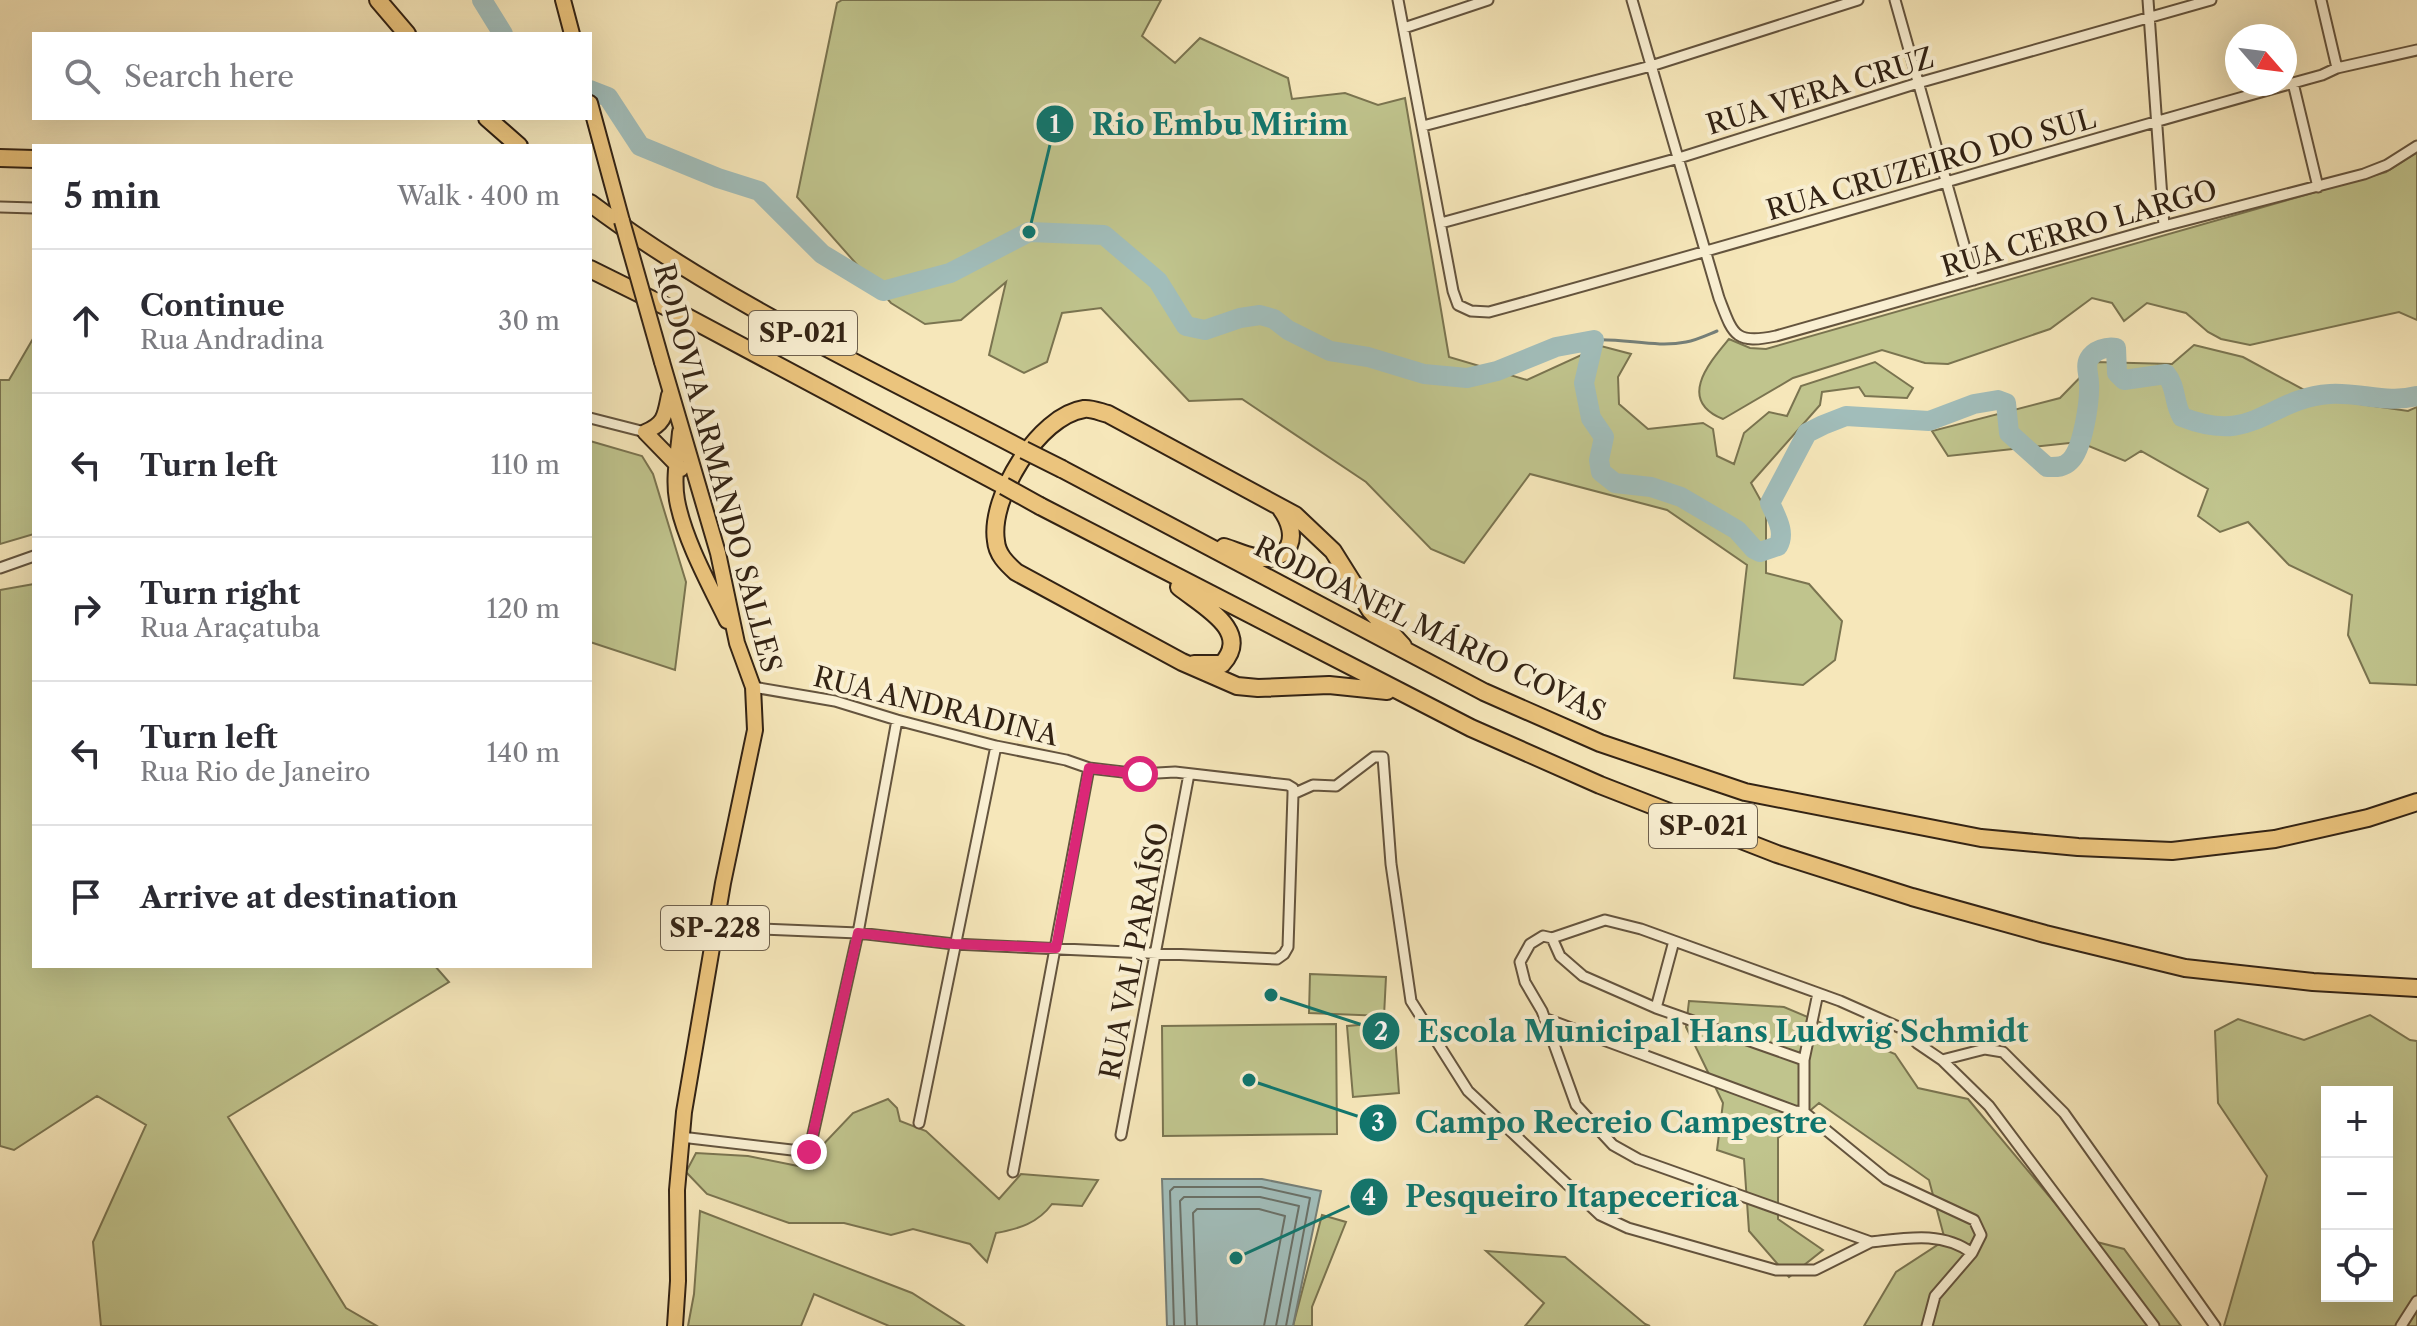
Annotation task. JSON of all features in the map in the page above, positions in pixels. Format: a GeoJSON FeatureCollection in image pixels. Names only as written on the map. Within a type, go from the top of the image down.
{"type":"FeatureCollection","features":[{"type":"Feature","properties":{"kind":"highway"},"geometry":{"type":"LineString","coordinates":[[378,0],[405,32]]}},
{"type":"Feature","properties":{"kind":"highway"},"geometry":{"type":"LineString","coordinates":[[489,120],[517,144]]}},
{"type":"Feature","properties":{"kind":"highway"},"geometry":{"type":"LineString","coordinates":[[0,158],[32,159]]}},
{"type":"Feature","properties":{"kind":"highway","name":"RODOANEL MÁRIO COVAS"},"geometry":{"type":"LineString","coordinates":[[592,204],[642,241],[711,283],[1413,656],[1484,692],[1600,743],[1745,792],[1981,838],[2172,851],[2275,839],[2368,818],[2417,802]]}},
{"type":"Feature","properties":{"kind":"highway","name":"SP-021"},"geometry":{"type":"LineString","coordinates":[[592,270],[687,317],[1040,506],[1398,692],[1497,740],[1656,808],[1777,854],[1912,897],[2185,968],[2313,982],[2417,988]]}},
{"type":"Feature","properties":{"kind":"highway"},"geometry":{"type":"LineString","coordinates":[[1398,692],[1329,685],[1237,686],[1182,662],[1030,581],[1004,561],[996,545],[995,526],[1000,502],[1037,436],[1073,412],[1086,409],[1108,414],[1295,515],[1333,551],[1370,610],[1413,656]]}},
{"type":"Feature","properties":{"kind":"highway"},"geometry":{"type":"LineString","coordinates":[[1181,533],[1256,557],[1271,558],[1282,554],[1290,546],[1293,534],[1289,520],[1278,504]]}},
{"type":"Feature","properties":{"kind":"highway"},"geometry":{"type":"LineString","coordinates":[[1150,564],[1220,619],[1231,633],[1234,644],[1231,655],[1222,664],[1212,666],[1182,662]]}},
{"type":"Feature","properties":{"kind":"main road"},"geometry":{"type":"LineString","coordinates":[[563,0],[571,32]]}},
{"type":"Feature","properties":{"kind":"main road","name":"RODOVIA ARMANDO SALLES"},"geometry":{"type":"LineString","coordinates":[[592,110],[718,553],[737,643],[753,687],[753,745],[715,927],[681,1137],[675,1326]]}},
{"type":"Feature","properties":{"kind":"main road"},"geometry":{"type":"LineString","coordinates":[[645,432],[658,427],[663,420],[670,391]]}},
{"type":"Feature","properties":{"kind":"main road"},"geometry":{"type":"LineString","coordinates":[[664,437],[672,434],[679,420]]}},
{"type":"Feature","properties":{"kind":"main road"},"geometry":{"type":"LineString","coordinates":[[679,420],[677,502],[698,560],[737,643]]}},
{"type":"Feature","properties":{"kind":"main road"},"geometry":{"type":"LineString","coordinates":[[645,432],[678,445],[685,453],[697,484]]}},
{"type":"Feature","properties":{"kind":"main road"},"geometry":{"type":"LineString","coordinates":[[645,432],[697,484]]}},
{"type":"Feature","properties":{"kind":"street"},"geometry":{"type":"LineString","coordinates":[[1398,0],[1441,223]]}},
{"type":"Feature","properties":{"kind":"street"},"geometry":{"type":"LineString","coordinates":[[1404,28],[1488,0]]}},
{"type":"Feature","properties":{"kind":"street"},"geometry":{"type":"LineString","coordinates":[[1632,0],[1706,253]]}},
{"type":"Feature","properties":{"kind":"street"},"geometry":{"type":"LineString","coordinates":[[1423,126],[1651,66],[1857,0]]}},
{"type":"Feature","properties":{"kind":"street"},"geometry":{"type":"LineString","coordinates":[[1895,0],[1974,280]]}},
{"type":"Feature","properties":{"kind":"street"},"geometry":{"type":"LineString","coordinates":[[2148,0],[2164,226]]}},
{"type":"Feature","properties":{"kind":"street","name":"RUA VERA CRUZ"},"geometry":{"type":"LineString","coordinates":[[1441,223],[1679,158],[1918,83],[2211,0]]}},
{"type":"Feature","properties":{"kind":"street"},"geometry":{"type":"LineString","coordinates":[[2321,0],[2337,68]]}},
{"type":"Feature","properties":{"kind":"street","name":"RUA CRUZEIRO DO SUL"},"geometry":{"type":"LineString","coordinates":[[2297,82],[2337,68],[2417,50]]}},
{"type":"Feature","properties":{"kind":"street","name":"RUA CRUZEIRO DO SUL"},"geometry":{"type":"LineString","coordinates":[[1441,223],[1458,305],[1471,311],[1489,312],[1706,253],[2246,96]]}},
{"type":"Feature","properties":{"kind":"street"},"geometry":{"type":"LineString","coordinates":[[2296,96],[2318,187]]}},
{"type":"Feature","properties":{"kind":"street","name":"RUA CERRO LARGO"},"geometry":{"type":"LineString","coordinates":[[1706,253],[1729,323],[1739,336],[1747,340],[1776,336],[2164,226],[2318,187],[2387,165],[2417,146]]}},
{"type":"Feature","properties":{"kind":"street"},"geometry":{"type":"LineString","coordinates":[[0,207],[32,208]]}},
{"type":"Feature","properties":{"kind":"street"},"geometry":{"type":"LineString","coordinates":[[592,419],[645,432]]}},
{"type":"Feature","properties":{"kind":"street"},"geometry":{"type":"LineString","coordinates":[[0,568],[32,557]]}},
{"type":"Feature","properties":{"kind":"street","name":"RUA ANDRADINA"},"geometry":{"type":"LineString","coordinates":[[753,687],[835,701],[897,720],[1089,768],[1140,774],[1175,772],[1288,785],[1293,788],[1293,794]]}},
{"type":"Feature","properties":{"kind":"street"},"geometry":{"type":"LineString","coordinates":[[681,1137],[809,1152],[858,933],[897,720]]}},
{"type":"Feature","properties":{"kind":"street"},"geometry":{"type":"LineString","coordinates":[[919,1123],[996,746]]}},
{"type":"Feature","properties":{"kind":"street"},"geometry":{"type":"LineString","coordinates":[[715,927],[858,933],[954,944],[1277,959],[1288,947],[1293,794],[1313,785],[1336,786],[1374,757],[1383,757],[1391,864],[1411,1001],[1468,1091],[1600,1215],[1628,1228],[1776,1270],[1815,1270],[1871,1242],[1931,1237],[1959,1243],[1972,1253]]}},
{"type":"Feature","properties":{"kind":"street"},"geometry":{"type":"LineString","coordinates":[[1013,1172],[1089,768]]}},
{"type":"Feature","properties":{"kind":"street","name":"RUA VAL PARAÍSO"},"geometry":{"type":"LineString","coordinates":[[1121,1135],[1189,774]]}},
{"type":"Feature","properties":{"kind":"street"},"geometry":{"type":"LineString","coordinates":[[1871,1242],[1638,1159],[1613,1145],[1576,1105],[1544,1018],[1525,982],[1520,962],[1530,944],[1543,936],[1552,938],[1605,920],[1674,941],[1818,993],[1903,1029],[1942,1060],[1989,1106],[2154,1326]]}},
{"type":"Feature","properties":{"kind":"street"},"geometry":{"type":"LineString","coordinates":[[1552,938],[1560,956],[1583,976],[1656,1008],[1804,1060]]}},
{"type":"Feature","properties":{"kind":"street"},"geometry":{"type":"LineString","coordinates":[[1656,1008],[1674,941]]}},
{"type":"Feature","properties":{"kind":"street"},"geometry":{"type":"LineString","coordinates":[[1804,1112],[1804,1060],[1818,993]]}},
{"type":"Feature","properties":{"kind":"street"},"geometry":{"type":"LineString","coordinates":[[1544,1018],[1804,1112],[1886,1179],[1974,1220],[1981,1235],[1972,1253],[1935,1296],[1927,1326]]}},
{"type":"Feature","properties":{"kind":"street"},"geometry":{"type":"LineString","coordinates":[[1942,1060],[1985,1049],[2003,1052],[2064,1113],[2215,1326]]}},
{"type":"Feature","properties":{"kind":"street"},"geometry":{"type":"LineString","coordinates":[[2401,1326],[2417,1301]]}},
{"type":"Feature","properties":{"kind":"green space"},"geometry":{"type":"Polygon","coordinates":[[[842,0],[1161,0],[1142,36],[1175,63],[1200,38],[1288,78],[1292,99],[1345,93],[1378,105],[1405,98],[1449,357],[1527,380],[1601,346],[1631,354],[1618,377],[1619,404],[1648,429],[1703,423],[1713,429],[1717,456],[1734,464],[1744,433],[1769,412],[1787,416],[1801,386],[1875,362],[1913,388],[1907,398],[1865,396],[1859,387],[1822,392],[1820,405],[1751,483],[1766,510],[1766,573],[1809,584],[1842,621],[1835,660],[1803,685],[1734,678],[1747,565],[1667,510],[1530,474],[1464,563],[1431,549],[1366,482],[1242,399],[1189,401],[1101,308],[1062,313],[1047,362],[1024,373],[989,355],[1006,282],[961,320],[925,324],[891,303],[797,197],[837,3],[842,0]]]}},
{"type":"Feature","properties":{"kind":"green space"},"geometry":{"type":"Polygon","coordinates":[[[2417,152],[2417,320],[2399,312],[2250,345],[2221,339],[2186,313],[2147,303],[2124,321],[2112,303],[2092,298],[2050,329],[1948,364],[1925,363],[1882,350],[1793,378],[1723,419],[1701,402],[1701,380],[1729,339],[1750,348],[1766,349],[2386,172],[2417,152]]]}},
{"type":"Feature","properties":{"kind":"green space"},"geometry":{"type":"Polygon","coordinates":[[[32,340],[32,535],[0,544],[0,380],[9,380],[32,340]]]}},
{"type":"Feature","properties":{"kind":"green space"},"geometry":{"type":"Polygon","coordinates":[[[2194,345],[2243,357],[2319,398],[2408,411],[2417,407],[2417,685],[2370,683],[2348,635],[2352,595],[2289,565],[2248,522],[2220,532],[2198,516],[2208,489],[2141,451],[2125,461],[2079,442],[1948,456],[1932,431],[2060,398],[2095,362],[2172,364],[2194,345]]]}},
{"type":"Feature","properties":{"kind":"green space"},"geometry":{"type":"Polygon","coordinates":[[[592,442],[642,456],[653,474],[686,582],[675,670],[592,643],[592,442]]]}},
{"type":"Feature","properties":{"kind":"green space"},"geometry":{"type":"Polygon","coordinates":[[[32,584],[32,968],[437,968],[449,982],[228,1117],[346,1308],[377,1326],[101,1326],[93,1242],[146,1125],[97,1096],[14,1150],[0,1146],[0,590],[32,584]]]}},
{"type":"Feature","properties":{"kind":"green space"},"geometry":{"type":"Polygon","coordinates":[[[1310,974],[1386,977],[1384,1016],[1309,1013],[1310,974]]]}},
{"type":"Feature","properties":{"kind":"green space"},"geometry":{"type":"Polygon","coordinates":[[[1689,1001],[1784,1007],[1895,1054],[1918,1088],[1968,1099],[2085,1239],[2124,1249],[2181,1326],[1864,1326],[1896,1272],[1945,1240],[1929,1180],[1819,1103],[1778,1138],[1778,1219],[1823,1250],[1789,1277],[1749,1231],[1744,1159],[1717,1150],[1723,1103],[1686,1027],[1689,1001]]]}},
{"type":"Feature","properties":{"kind":"green space"},"geometry":{"type":"Polygon","coordinates":[[[2370,1015],[2410,1040],[2417,1041],[2417,1326],[2224,1326],[2267,1176],[2218,1103],[2215,1031],[2238,1019],[2304,1040],[2370,1015]]]}},
{"type":"Feature","properties":{"kind":"green space"},"geometry":{"type":"Polygon","coordinates":[[[1394,1022],[1399,1093],[1353,1097],[1347,1026],[1394,1022]]]}},
{"type":"Feature","properties":{"kind":"green space"},"geometry":{"type":"Polygon","coordinates":[[[1336,1024],[1337,1134],[1163,1136],[1162,1026],[1336,1024]]]}},
{"type":"Feature","properties":{"kind":"green space"},"geometry":{"type":"Polygon","coordinates":[[[888,1099],[897,1108],[900,1121],[926,1131],[999,1199],[1021,1174],[1098,1180],[1082,1206],[1052,1204],[1041,1216],[1027,1224],[996,1233],[987,1262],[970,1244],[913,1229],[891,1235],[844,1223],[789,1223],[707,1194],[686,1172],[696,1153],[748,1156],[813,1169],[816,1152],[853,1113],[888,1099]]]}},
{"type":"Feature","properties":{"kind":"green space"},"geometry":{"type":"Polygon","coordinates":[[[700,1211],[912,1293],[964,1326],[889,1326],[814,1294],[801,1326],[688,1326],[694,1294],[700,1211]]]}},
{"type":"Feature","properties":{"kind":"green space"},"geometry":{"type":"Polygon","coordinates":[[[1322,1215],[1346,1222],[1312,1307],[1312,1326],[1293,1326],[1322,1215]]]}},
{"type":"Feature","properties":{"kind":"green space"},"geometry":{"type":"Polygon","coordinates":[[[1486,1251],[1565,1257],[1650,1326],[1525,1326],[1544,1303],[1486,1251]]]}},
{"type":"Feature","properties":{"kind":"water"},"geometry":{"type":"Polygon","coordinates":[[[1162,1179],[1262,1179],[1321,1191],[1293,1326],[1167,1326],[1162,1179]]]}},
{"type":"Feature","properties":{"kind":"waterway"},"geometry":{"type":"LineString","coordinates":[[482,0],[502,32]]}},
{"type":"Feature","properties":{"kind":"waterway"},"geometry":{"type":"LineString","coordinates":[[592,91],[608,97],[640,146],[759,191],[822,254],[883,291],[950,273],[1029,232],[1104,235],[1158,281],[1186,326],[1205,330],[1260,315],[1274,319],[1288,330],[1330,351],[1368,357],[1424,374],[1467,378],[1497,371],[1556,347],[1594,340],[1584,383],[1591,418],[1604,437],[1599,460],[1601,472],[1615,483],[1651,487],[1681,497],[1737,530],[1760,552],[1778,546],[1780,541],[1779,524],[1770,503],[1807,433],[1846,416],[1929,421],[1974,404],[1998,400],[2006,403],[2009,433],[2047,467],[2065,465],[2075,455],[2085,424],[2089,391],[2088,362],[2094,353],[2105,348],[2116,348],[2117,373],[2124,380],[2166,374],[2182,417],[2207,425],[2245,424],[2291,403],[2330,394],[2395,399],[2417,396]]}},
{"type":"Feature","properties":{"kind":"waterway"},"geometry":{"type":"LineString","coordinates":[[1594,340],[1675,344],[1717,331]]}},
{"type":"Feature","properties":{"kind":"place","name":"Rio Embu Mirim"},"geometry":{"type":"Point","coordinates":[1029,232]}},
{"type":"Feature","properties":{"kind":"place","name":"Escola Municipal Hans Ludwig Schmidt"},"geometry":{"type":"Point","coordinates":[1271,995]}},
{"type":"Feature","properties":{"kind":"place","name":"Campo Recreio Campestre"},"geometry":{"type":"Point","coordinates":[1249,1080]}},
{"type":"Feature","properties":{"kind":"place","name":"Pesqueiro Itapecerica"},"geometry":{"type":"Point","coordinates":[1236,1258]}},
{"type":"Feature","properties":{"kind":"route"},"geometry":{"type":"LineString","coordinates":[[809,1152],[858,933],[954,944],[1056,948],[1089,768],[1140,774]]}}]}
